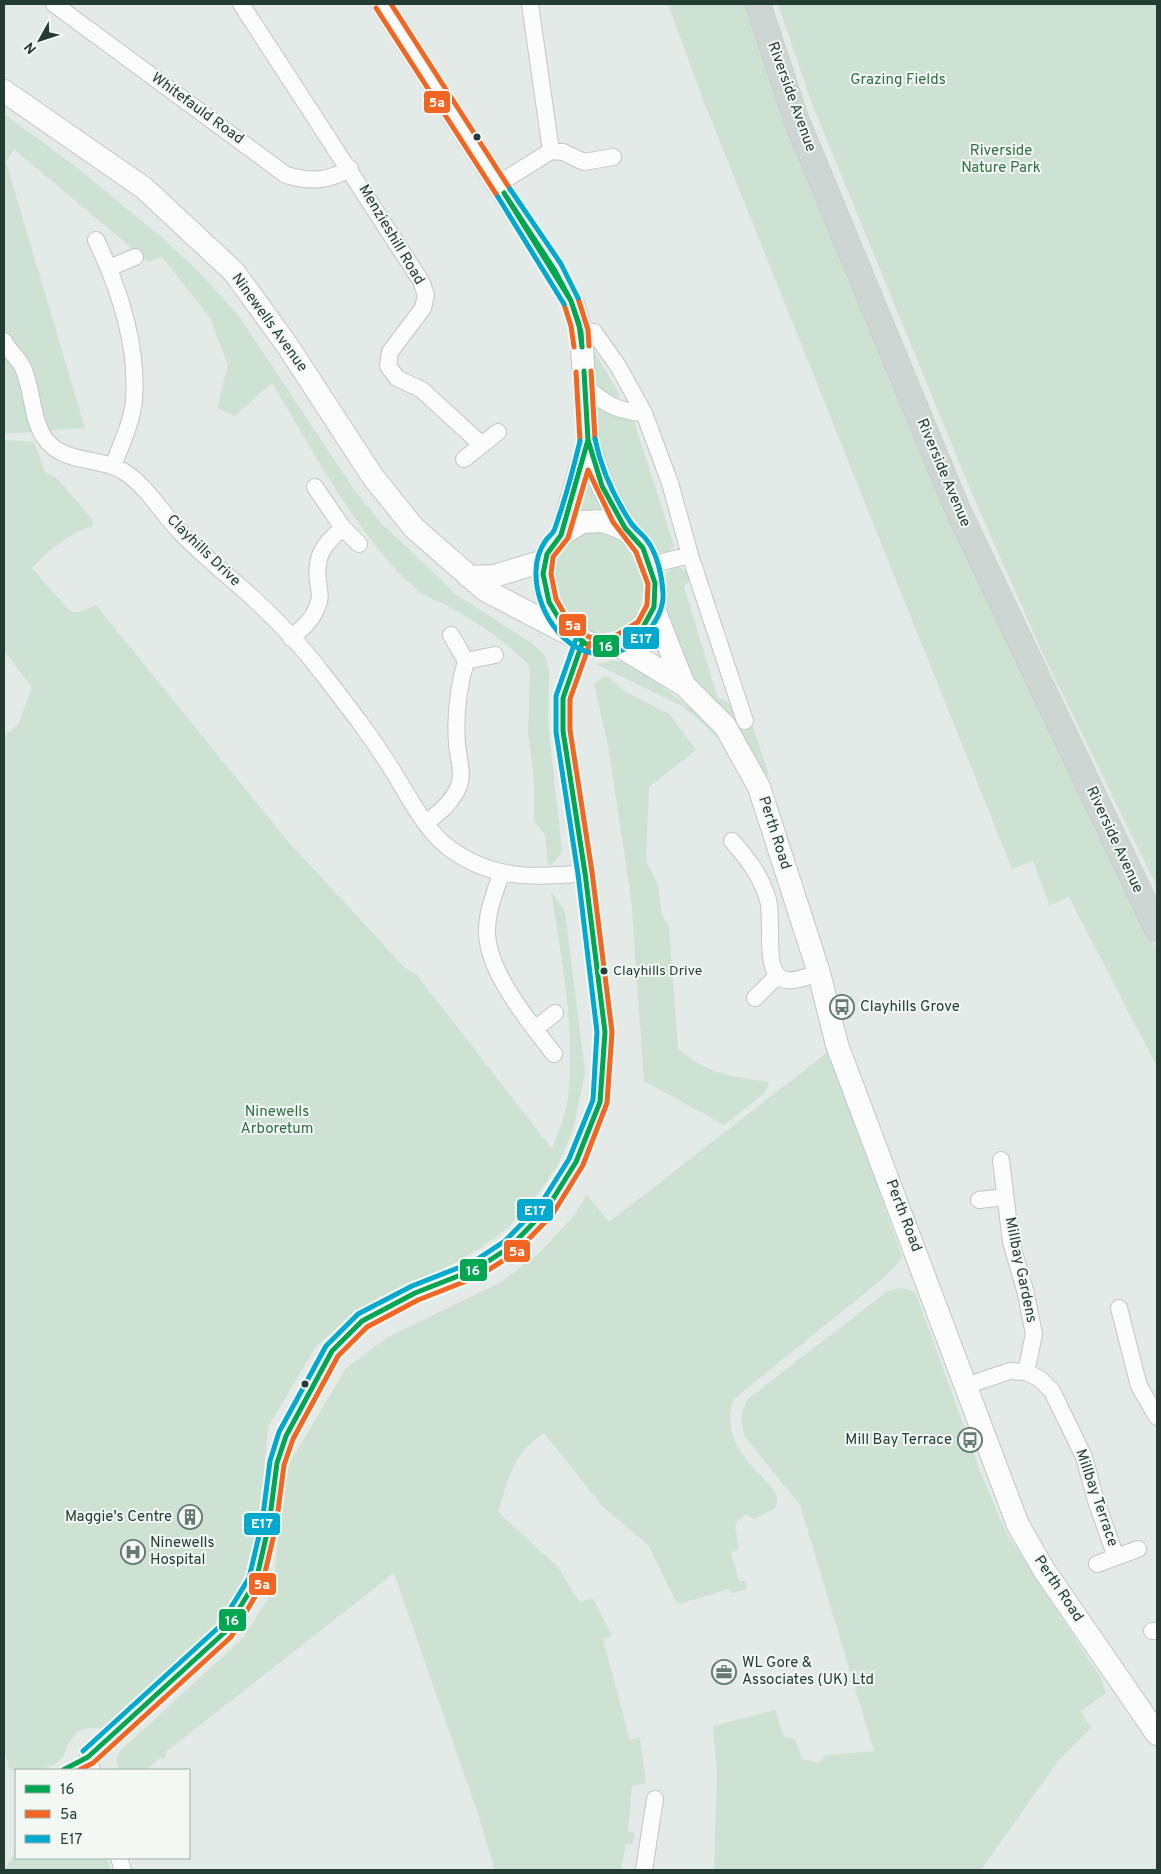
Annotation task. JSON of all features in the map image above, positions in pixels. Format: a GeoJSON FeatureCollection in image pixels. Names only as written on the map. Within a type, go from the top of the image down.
{"type":"FeatureCollection","features":[{"type":"Feature","properties":{"kind":"main road","name":"Riverside Avenue"},"geometry":{"type":"LineString","coordinates":[[758,4],[796,119],[957,508],[1157,929]]}},
{"type":"Feature","properties":{"kind":"street","name":"Whitefauld Road"},"geometry":{"type":"LineString","coordinates":[[54,4],[286,175],[304,180],[322,181],[338,176],[350,168]]}},
{"type":"Feature","properties":{"kind":"street","name":"Menzieshill Road"},"geometry":{"type":"LineString","coordinates":[[241,4],[350,168],[421,281],[426,295],[423,308],[390,352],[388,366],[397,378],[422,390],[482,445]]}},
{"type":"Feature","properties":{"kind":"street","name":"Perth Road"},"geometry":{"type":"LineString","coordinates":[[382,4],[558,278],[574,306],[581,332],[588,442],[603,487],[626,530],[642,546],[650,565],[656,592],[655,612],[684,685]]}},
{"type":"Feature","properties":{"kind":"street"},"geometry":{"type":"LineString","coordinates":[[530,4],[550,151]]}},
{"type":"Feature","properties":{"kind":"street","name":"Ninewells Avenue"},"geometry":{"type":"LineString","coordinates":[[4,91],[144,188],[234,272],[287,345],[373,477],[414,528],[485,590],[575,637]]}},
{"type":"Feature","properties":{"kind":"street"},"geometry":{"type":"LineString","coordinates":[[498,184],[550,151],[563,152],[584,162],[613,157]]}},
{"type":"Feature","properties":{"kind":"street"},"geometry":{"type":"LineString","coordinates":[[96,240],[109,268],[120,302],[134,368],[134,401],[128,427],[113,466]]}},
{"type":"Feature","properties":{"kind":"street"},"geometry":{"type":"LineString","coordinates":[[109,268],[135,257]]}},
{"type":"Feature","properties":{"kind":"street"},"geometry":{"type":"LineString","coordinates":[[594,332],[618,366],[644,413],[670,483],[690,555],[745,721]]}},
{"type":"Feature","properties":{"kind":"street","name":"Clayhills Drive"},"geometry":{"type":"LineString","coordinates":[[4,341],[23,367],[37,422],[44,437],[55,449],[71,458],[113,466],[140,485],[181,532],[256,600],[324,675],[366,731],[426,823],[447,846],[474,864],[501,874],[547,877],[585,873]]}},
{"type":"Feature","properties":{"kind":"street"},"geometry":{"type":"LineString","coordinates":[[585,386],[603,402],[623,412],[644,413]]}},
{"type":"Feature","properties":{"kind":"street"},"geometry":{"type":"LineString","coordinates":[[464,459],[498,432]]}},
{"type":"Feature","properties":{"kind":"street","name":"Perth Road"},"geometry":{"type":"LineString","coordinates":[[561,535],[588,442]]}},
{"type":"Feature","properties":{"kind":"street"},"geometry":{"type":"LineString","coordinates":[[314,487],[343,528],[360,544]]}},
{"type":"Feature","properties":{"kind":"street","name":"Perth Road"},"geometry":{"type":"LineString","coordinates":[[544,561],[551,546],[561,535],[582,522],[604,521],[626,530]]}},
{"type":"Feature","properties":{"kind":"street"},"geometry":{"type":"LineString","coordinates":[[291,638],[314,616],[320,599],[317,568],[319,554],[332,537],[343,528]]}},
{"type":"Feature","properties":{"kind":"street"},"geometry":{"type":"LineString","coordinates":[[650,565],[690,555]]}},
{"type":"Feature","properties":{"kind":"street"},"geometry":{"type":"LineString","coordinates":[[469,577],[494,576],[544,561],[545,590],[554,614],[575,637],[598,647],[616,644],[636,632],[655,612]]}},
{"type":"Feature","properties":{"kind":"street"},"geometry":{"type":"LineString","coordinates":[[426,823],[449,802],[461,782],[457,742],[457,708],[460,682],[466,661],[450,635]]}},
{"type":"Feature","properties":{"kind":"street"},"geometry":{"type":"LineString","coordinates":[[92,1769],[88,1757],[225,1632],[256,1581],[269,1524],[277,1463],[286,1436],[332,1351],[362,1321],[415,1293],[476,1269],[510,1247],[546,1210],[576,1162],[600,1102],[605,1032],[585,873],[563,731],[563,698],[575,637]]}},
{"type":"Feature","properties":{"kind":"street","name":"Perth Road"},"geometry":{"type":"LineString","coordinates":[[616,644],[684,685],[724,726],[759,787],[819,973],[837,1045],[1018,1524],[1044,1570],[1157,1734]]}},
{"type":"Feature","properties":{"kind":"street"},"geometry":{"type":"LineString","coordinates":[[466,661],[494,655]]}},
{"type":"Feature","properties":{"kind":"street"},"geometry":{"type":"LineString","coordinates":[[732,841],[756,872],[768,899],[772,925],[770,944],[773,969],[783,980],[791,981],[819,973]]}},
{"type":"Feature","properties":{"kind":"street"},"geometry":{"type":"LineString","coordinates":[[501,874],[489,911],[487,934],[492,955],[501,978],[554,1054]]}},
{"type":"Feature","properties":{"kind":"street"},"geometry":{"type":"LineString","coordinates":[[755,998],[778,976]]}},
{"type":"Feature","properties":{"kind":"street"},"geometry":{"type":"LineString","coordinates":[[535,1028],[555,1013]]}},
{"type":"Feature","properties":{"kind":"street","name":"Millbay Gardens"},"geometry":{"type":"LineString","coordinates":[[1001,1160],[1011,1242],[1034,1334],[1026,1372]]}},
{"type":"Feature","properties":{"kind":"street","name":"Millbay Gardens"},"geometry":{"type":"LineString","coordinates":[[978,1200],[1006,1197]]}},
{"type":"Feature","properties":{"kind":"street"},"geometry":{"type":"LineString","coordinates":[[1119,1308],[1139,1386],[1157,1417]]}},
{"type":"Feature","properties":{"kind":"street"},"geometry":{"type":"LineString","coordinates":[[966,1386],[1010,1371],[1026,1372]]}},
{"type":"Feature","properties":{"kind":"street","name":"Millbay Terrace"},"geometry":{"type":"LineString","coordinates":[[1026,1372],[1040,1380],[1052,1391],[1084,1458],[1096,1501],[1116,1557]]}},
{"type":"Feature","properties":{"kind":"street","name":"Millbay Terrace"},"geometry":{"type":"LineString","coordinates":[[1097,1564],[1138,1549]]}},
{"type":"Feature","properties":{"kind":"street"},"geometry":{"type":"LineString","coordinates":[[644,1870],[655,1799]]}},
{"type":"Feature","properties":{"kind":"green space"},"geometry":{"type":"Polygon","coordinates":[[[668,4],[749,4],[845,272],[972,561],[1157,950],[1157,1067],[1069,897],[1050,906],[1033,861],[1012,869],[702,97],[668,4]]]}},
{"type":"Feature","properties":{"kind":"green space","name":"Riverside Nature Park"},"geometry":{"type":"Polygon","coordinates":[[[778,4],[1157,4],[1157,887],[1042,652],[973,496],[811,101],[778,4]]]}},
{"type":"Feature","properties":{"kind":"green space"},"geometry":{"type":"Polygon","coordinates":[[[4,114],[75,166],[165,240],[200,273],[239,316],[353,488],[381,523],[457,595],[533,644],[545,656],[549,671],[548,722],[562,851],[556,861],[548,866],[545,835],[534,821],[534,780],[528,733],[530,667],[493,634],[418,591],[376,547],[320,465],[272,383],[235,416],[217,408],[228,365],[210,318],[162,257],[148,262],[14,149],[6,162],[85,428],[4,434],[4,114]]]}},
{"type":"Feature","properties":{"kind":"green space"},"geometry":{"type":"Polygon","coordinates":[[[591,346],[620,395],[610,401],[600,389],[594,376],[591,346]]]}},
{"type":"Feature","properties":{"kind":"green space"},"geometry":{"type":"Polygon","coordinates":[[[595,405],[634,421],[674,546],[668,552],[658,552],[616,494],[601,455],[595,405]]]}},
{"type":"Feature","properties":{"kind":"green space","name":"Ninewells Arboretum"},"geometry":{"type":"Polygon","coordinates":[[[4,440],[34,442],[45,472],[56,477],[93,520],[93,526],[76,533],[60,543],[32,568],[71,612],[80,612],[96,605],[286,839],[405,968],[416,974],[552,1149],[567,1103],[570,1046],[563,968],[551,891],[565,912],[585,1072],[573,1130],[557,1167],[540,1191],[509,1227],[482,1247],[444,1269],[381,1298],[347,1319],[316,1346],[268,1427],[258,1538],[247,1577],[231,1609],[209,1633],[102,1729],[90,1728],[81,1730],[73,1736],[63,1757],[58,1762],[45,1768],[15,1770],[10,1770],[4,1751],[4,736],[18,725],[32,688],[4,650],[4,440]]]}},
{"type":"Feature","properties":{"kind":"green space"},"geometry":{"type":"Polygon","coordinates":[[[589,471],[605,510],[574,513],[589,471]]]}},
{"type":"Feature","properties":{"kind":"green space"},"geometry":{"type":"Polygon","coordinates":[[[598,530],[617,537],[626,545],[638,565],[643,587],[643,598],[635,617],[628,625],[611,634],[593,633],[584,630],[568,616],[554,573],[557,555],[565,544],[578,536],[598,530]]]}},
{"type":"Feature","properties":{"kind":"green space"},"geometry":{"type":"Polygon","coordinates":[[[679,567],[689,573],[691,580],[684,586],[718,699],[727,702],[737,720],[745,728],[753,726],[769,775],[765,776],[695,683],[669,623],[663,576],[671,569],[679,567]]]}},
{"type":"Feature","properties":{"kind":"green space"},"geometry":{"type":"Polygon","coordinates":[[[613,660],[635,665],[700,716],[723,744],[699,720],[680,705],[596,664],[613,660]]]}},
{"type":"Feature","properties":{"kind":"green space"},"geometry":{"type":"Polygon","coordinates":[[[603,677],[608,677],[624,691],[669,714],[696,750],[649,787],[646,860],[658,885],[662,915],[669,926],[678,1048],[698,1064],[709,1069],[732,1076],[769,1082],[766,1092],[724,1125],[644,1081],[631,898],[608,746],[594,684],[603,677]]]}},
{"type":"Feature","properties":{"kind":"green space"},"geometry":{"type":"Polygon","coordinates":[[[829,1051],[902,1256],[899,1262],[881,1280],[734,1399],[730,1414],[734,1439],[748,1461],[775,1492],[778,1502],[774,1509],[754,1519],[746,1515],[738,1520],[735,1526],[739,1549],[731,1553],[739,1581],[746,1581],[747,1589],[732,1593],[728,1589],[680,1604],[676,1602],[648,1545],[603,1507],[544,1433],[525,1450],[513,1468],[498,1512],[558,1567],[579,1602],[593,1598],[612,1636],[603,1639],[630,1740],[640,1737],[646,1783],[632,1786],[628,1832],[635,1833],[633,1844],[626,1844],[621,1870],[495,1870],[477,1811],[394,1573],[167,1751],[165,1758],[158,1759],[149,1769],[119,1769],[116,1760],[120,1751],[244,1637],[267,1600],[275,1570],[281,1500],[289,1464],[346,1368],[388,1337],[501,1282],[538,1254],[572,1218],[587,1195],[609,1222],[829,1051]]]}},
{"type":"Feature","properties":{"kind":"green space"},"geometry":{"type":"Polygon","coordinates":[[[900,1288],[915,1291],[982,1476],[1007,1534],[1101,1678],[1106,1693],[1081,1711],[1091,1728],[1058,1761],[981,1870],[714,1870],[717,1774],[713,1726],[775,1710],[784,1737],[795,1739],[802,1759],[819,1763],[825,1755],[874,1751],[800,1505],[745,1437],[742,1417],[749,1398],[886,1292],[900,1288]]]}},
{"type":"Feature","properties":{"kind":"green space"},"geometry":{"type":"Polygon","coordinates":[[[15,1854],[15,1859],[107,1859],[111,1870],[4,1870],[15,1854]]]}},
{"type":"Feature","properties":{"kind":"transit line","name":"5a"},"geometry":{"type":"LineString","coordinates":[[391,4],[510,189]]}},
{"type":"Feature","properties":{"kind":"transit line","name":"5a"},"geometry":{"type":"LineString","coordinates":[[376,8],[498,197]]}},
{"type":"Feature","properties":{"kind":"transit line","name":"E17"},"geometry":{"type":"LineString","coordinates":[[510,189],[561,264],[578,298]]}},
{"type":"Feature","properties":{"kind":"transit line","name":"16"},"geometry":{"type":"LineString","coordinates":[[504,193],[554,269],[571,301]]}},
{"type":"Feature","properties":{"kind":"transit line","name":"16"},"geometry":{"type":"LineString","coordinates":[[504,193],[571,301]]}},
{"type":"Feature","properties":{"kind":"transit line","name":"E17"},"geometry":{"type":"LineString","coordinates":[[498,197],[564,304]]}},
{"type":"Feature","properties":{"kind":"transit line","name":"5a"},"geometry":{"type":"LineString","coordinates":[[578,298],[588,330],[589,346]]}},
{"type":"Feature","properties":{"kind":"transit line","name":"16"},"geometry":{"type":"LineString","coordinates":[[571,301],[581,332],[582,347]]}},
{"type":"Feature","properties":{"kind":"transit line","name":"16"},"geometry":{"type":"LineString","coordinates":[[571,301],[579,324],[582,347]]}},
{"type":"Feature","properties":{"kind":"transit line","name":"5a"},"geometry":{"type":"LineString","coordinates":[[564,304],[571,326],[574,347]]}},
{"type":"Feature","properties":{"kind":"transit line","name":"16"},"geometry":{"type":"LineString","coordinates":[[584,371],[588,440]]}},
{"type":"Feature","properties":{"kind":"transit line","name":"16"},"geometry":{"type":"LineString","coordinates":[[584,371],[588,440]]}},
{"type":"Feature","properties":{"kind":"transit line","name":"5a"},"geometry":{"type":"LineString","coordinates":[[591,371],[595,439]]}},
{"type":"Feature","properties":{"kind":"transit line","name":"5a"},"geometry":{"type":"LineString","coordinates":[[576,372],[580,441]]}},
{"type":"Feature","properties":{"kind":"transit line","name":"E17"},"geometry":{"type":"LineString","coordinates":[[580,441],[569,485],[553,533],[546,540],[538,555],[536,568],[537,585],[545,613],[562,636],[573,645],[585,651],[599,654],[611,653],[633,644],[652,626],[658,616],[663,593],[656,557],[646,539],[634,527],[619,503],[605,472],[595,439]]}},
{"type":"Feature","properties":{"kind":"transit line","name":"16"},"geometry":{"type":"LineString","coordinates":[[588,440],[602,486],[625,528],[643,548],[655,583],[654,607],[643,627],[620,641],[603,647],[586,644],[564,627],[549,602],[543,574],[547,554],[561,535],[588,440]]}},
{"type":"Feature","properties":{"kind":"transit line","name":"5a"},"geometry":{"type":"LineString","coordinates":[[588,470],[613,522],[636,552],[648,584],[647,605],[638,622],[617,635],[603,639],[589,637],[569,622],[556,599],[551,574],[553,557],[568,538],[588,470]]}},
{"type":"Feature","properties":{"kind":"transit line","name":"E17"},"geometry":{"type":"LineString","coordinates":[[83,1751],[219,1627],[249,1578],[262,1523],[270,1461],[279,1432],[326,1346],[358,1314],[412,1286],[473,1262],[505,1241],[540,1205],[569,1159],[593,1100],[597,1032],[578,874],[556,732],[556,696],[576,639]]}},
{"type":"Feature","properties":{"kind":"transit line","name":"16"},"geometry":{"type":"LineString","coordinates":[[65,1769],[88,1757],[225,1632],[256,1581],[269,1524],[277,1463],[286,1436],[332,1351],[362,1321],[415,1293],[476,1269],[510,1247],[546,1210],[576,1162],[600,1102],[605,1032],[585,873],[563,731],[563,698],[583,641]]}},
{"type":"Feature","properties":{"kind":"transit line","name":"5a"},"geometry":{"type":"LineString","coordinates":[[81,1769],[93,1763],[231,1637],[262,1585],[276,1526],[284,1465],[293,1439],[338,1356],[367,1327],[418,1300],[479,1276],[515,1253],[552,1215],[583,1165],[607,1103],[612,1032],[592,872],[570,730],[570,699],[590,643]]}},
{"type":"Feature","properties":{"kind":"place","name":"Clayhills Drive"},"geometry":{"type":"Point","coordinates":[604,971]}},
{"type":"Feature","properties":{"kind":"place","name":"Clayhills Grove"},"geometry":{"type":"Point","coordinates":[842,1007]}},
{"type":"Feature","properties":{"kind":"place","name":"Mill Bay Terrace"},"geometry":{"type":"Point","coordinates":[970,1440]}},
{"type":"Feature","properties":{"kind":"place","name":"Maggie's Centre"},"geometry":{"type":"Point","coordinates":[190,1517]}},
{"type":"Feature","properties":{"kind":"place","name":"Ninewells Hospital"},"geometry":{"type":"Point","coordinates":[133,1552]}},
{"type":"Feature","properties":{"kind":"place","name":"WL Gore & Associates (UK) Ltd"},"geometry":{"type":"Point","coordinates":[724,1672]}},
{"type":"Feature","properties":{"kind":"park label","name":"Grazing Fields"},"geometry":{"type":"Point","coordinates":[898,80]}}]}
